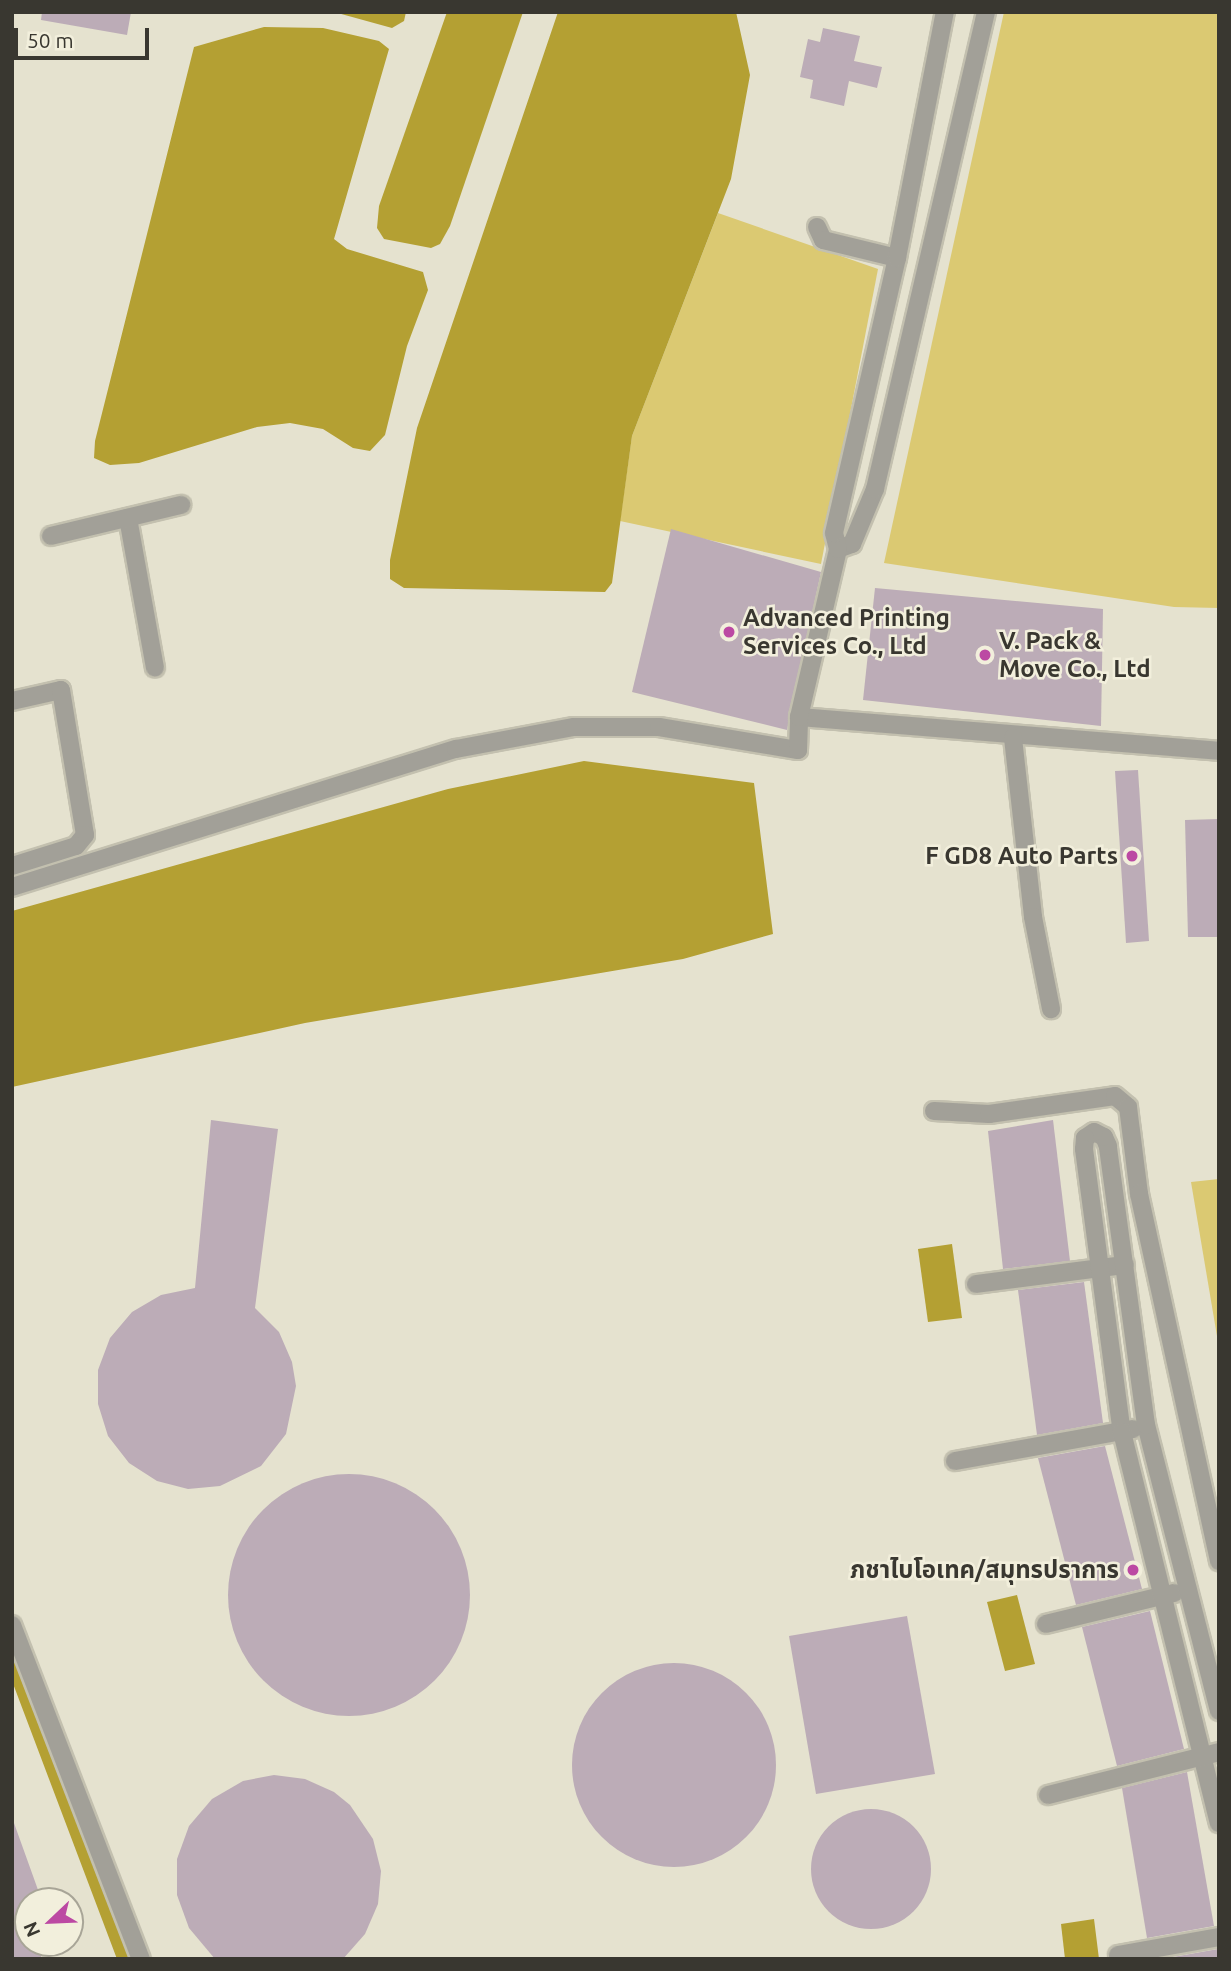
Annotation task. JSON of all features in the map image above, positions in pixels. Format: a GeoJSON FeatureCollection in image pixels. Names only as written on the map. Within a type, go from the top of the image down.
{"type":"FeatureCollection","features":[{"type":"Feature","properties":{"kind":"street"},"geometry":{"type":"LineString","coordinates":[[12,887],[456,749],[588,726],[659,727],[798,750],[799,717],[838,549],[834,533],[897,258],[946,12]]}},
{"type":"Feature","properties":{"kind":"street"},"geometry":{"type":"LineString","coordinates":[[838,549],[852,544],[875,489],[986,12]]}},
{"type":"Feature","properties":{"kind":"street"},"geometry":{"type":"LineString","coordinates":[[817,227],[823,240],[897,258]]}},
{"type":"Feature","properties":{"kind":"street"},"geometry":{"type":"LineString","coordinates":[[51,536],[181,505]]}},
{"type":"Feature","properties":{"kind":"street"},"geometry":{"type":"LineString","coordinates":[[128,518],[155,668]]}},
{"type":"Feature","properties":{"kind":"street"},"geometry":{"type":"LineString","coordinates":[[12,702],[61,690],[85,835],[76,846],[12,866]]}},
{"type":"Feature","properties":{"kind":"street"},"geometry":{"type":"LineString","coordinates":[[799,717],[1013,738],[1219,751]]}},
{"type":"Feature","properties":{"kind":"street"},"geometry":{"type":"LineString","coordinates":[[1013,738],[1033,917],[1051,1009]]}},
{"type":"Feature","properties":{"kind":"street"},"geometry":{"type":"LineString","coordinates":[[934,1111],[989,1114],[1115,1096],[1128,1107],[1139,1194],[1219,1561]]}},
{"type":"Feature","properties":{"kind":"street"},"geometry":{"type":"LineString","coordinates":[[1219,1711],[1146,1425],[1108,1146],[1104,1136],[1094,1132],[1083,1143],[1122,1432],[1163,1597],[1212,1753],[1219,1823]]}},
{"type":"Feature","properties":{"kind":"street"},"geometry":{"type":"LineString","coordinates":[[975,1284],[1125,1265]]}},
{"type":"Feature","properties":{"kind":"street"},"geometry":{"type":"LineString","coordinates":[[955,1461],[1122,1432],[1146,1425]]}},
{"type":"Feature","properties":{"kind":"street"},"geometry":{"type":"LineString","coordinates":[[1046,1624],[1188,1590]]}},
{"type":"Feature","properties":{"kind":"street"},"geometry":{"type":"LineString","coordinates":[[12,1625],[141,1959]]}},
{"type":"Feature","properties":{"kind":"street"},"geometry":{"type":"LineString","coordinates":[[1048,1795],[1212,1753]]}},
{"type":"Feature","properties":{"kind":"street"},"geometry":{"type":"LineString","coordinates":[[1118,1955],[1219,1937]]}},
{"type":"Feature","properties":{"kind":"shaded area"},"geometry":{"type":"Polygon","coordinates":[[[334,12],[406,12],[404,21],[392,28],[334,12]]]}},
{"type":"Feature","properties":{"kind":"shaded area"},"geometry":{"type":"Polygon","coordinates":[[[447,12],[523,12],[450,226],[440,244],[431,248],[384,239],[377,228],[379,206],[447,12]]]}},
{"type":"Feature","properties":{"kind":"shaded area"},"geometry":{"type":"Polygon","coordinates":[[[558,12],[736,12],[750,75],[731,179],[632,436],[612,583],[605,592],[404,588],[390,579],[390,560],[417,428],[558,12]]]}},
{"type":"Feature","properties":{"kind":"shaded area"},"geometry":{"type":"Polygon","coordinates":[[[1004,12],[1219,12],[1219,608],[1174,607],[884,563],[1004,12]]]}},
{"type":"Feature","properties":{"kind":"shaded area"},"geometry":{"type":"Polygon","coordinates":[[[264,27],[323,28],[379,41],[389,49],[334,239],[347,249],[423,272],[428,290],[407,346],[385,435],[370,451],[353,448],[323,429],[290,423],[257,427],[139,463],[110,465],[94,458],[95,441],[194,47],[264,27]]]}},
{"type":"Feature","properties":{"kind":"shaded area"},"geometry":{"type":"Polygon","coordinates":[[[718,213],[878,269],[821,564],[620,521],[632,436],[718,213]]]}},
{"type":"Feature","properties":{"kind":"shaded area"},"geometry":{"type":"Polygon","coordinates":[[[584,761],[754,783],[773,934],[683,959],[305,1023],[12,1087],[12,911],[448,789],[584,761]]]}},
{"type":"Feature","properties":{"kind":"shaded area"},"geometry":{"type":"Polygon","coordinates":[[[1219,1179],[1219,1348],[1191,1182],[1219,1179]]]}},
{"type":"Feature","properties":{"kind":"shaded area"},"geometry":{"type":"Polygon","coordinates":[[[952,1244],[962,1318],[928,1322],[918,1249],[952,1244]]]}},
{"type":"Feature","properties":{"kind":"shaded area"},"geometry":{"type":"Polygon","coordinates":[[[1017,1595],[1035,1664],[1005,1671],[987,1602],[1017,1595]]]}},
{"type":"Feature","properties":{"kind":"shaded area"},"geometry":{"type":"Polygon","coordinates":[[[1094,1919],[1099,1959],[1065,1959],[1061,1924],[1094,1919]]]}},
{"type":"Feature","properties":{"kind":"building"},"geometry":{"type":"Polygon","coordinates":[[[42,12],[131,12],[127,35],[41,20],[42,12]]]}},
{"type":"Feature","properties":{"kind":"building"},"geometry":{"type":"Polygon","coordinates":[[[823,28],[860,36],[854,61],[882,67],[877,88],[849,81],[844,106],[810,98],[813,80],[800,77],[808,39],[820,42],[823,28]]]}},
{"type":"Feature","properties":{"kind":"building","name":"Advanced Printing Services Co., Ltd"},"geometry":{"type":"Polygon","coordinates":[[[671,529],[821,572],[787,730],[632,692],[671,529]]]}},
{"type":"Feature","properties":{"kind":"building","name":"V. Pack & Move Co., Ltd"},"geometry":{"type":"Polygon","coordinates":[[[875,588],[1103,609],[1101,726],[863,700],[875,588]]]}},
{"type":"Feature","properties":{"kind":"building","name":"F GD8 Auto Parts"},"geometry":{"type":"Polygon","coordinates":[[[1138,770],[1149,941],[1126,943],[1115,771],[1138,770]]]}},
{"type":"Feature","properties":{"kind":"building"},"geometry":{"type":"Polygon","coordinates":[[[1219,819],[1219,937],[1188,937],[1185,820],[1219,819]]]}},
{"type":"Feature","properties":{"kind":"building"},"geometry":{"type":"Polygon","coordinates":[[[211,1120],[278,1129],[255,1308],[279,1332],[292,1362],[296,1386],[286,1434],[261,1466],[220,1486],[188,1489],[157,1481],[129,1463],[108,1436],[98,1404],[98,1370],[110,1338],[132,1312],[161,1295],[195,1288],[211,1120]]]}},
{"type":"Feature","properties":{"kind":"building"},"geometry":{"type":"Polygon","coordinates":[[[1053,1120],[1070,1261],[1003,1269],[988,1131],[1053,1120]]]}},
{"type":"Feature","properties":{"kind":"building"},"geometry":{"type":"Polygon","coordinates":[[[1084,1282],[1103,1423],[1037,1435],[1018,1290],[1084,1282]]]}},
{"type":"Feature","properties":{"kind":"building"},"geometry":{"type":"Polygon","coordinates":[[[1105,1446],[1142,1589],[1076,1605],[1038,1458],[1105,1446]]]}},
{"type":"Feature","properties":{"kind":"building"},"geometry":{"type":"Polygon","coordinates":[[[349,1474],[395,1483],[426,1502],[442,1518],[465,1560],[470,1595],[461,1641],[442,1672],[426,1688],[384,1711],[349,1716],[303,1707],[272,1688],[256,1672],[233,1630],[228,1595],[237,1549],[256,1518],[272,1502],[314,1479],[349,1474]]]}},
{"type":"Feature","properties":{"kind":"building"},"geometry":{"type":"Polygon","coordinates":[[[1150,1611],[1184,1749],[1117,1766],[1082,1627],[1150,1611]]]}},
{"type":"Feature","properties":{"kind":"building"},"geometry":{"type":"Polygon","coordinates":[[[907,1616],[935,1774],[816,1794],[789,1636],[907,1616]]]}},
{"type":"Feature","properties":{"kind":"building"},"geometry":{"type":"Polygon","coordinates":[[[674,1663],[713,1671],[731,1680],[746,1693],[759,1708],[768,1726],[776,1765],[768,1804],[759,1822],[746,1837],[731,1850],[713,1859],[674,1867],[635,1859],[617,1850],[602,1837],[589,1822],[580,1804],[572,1765],[580,1726],[589,1708],[602,1693],[617,1680],[635,1671],[674,1663]]]}},
{"type":"Feature","properties":{"kind":"building"},"geometry":{"type":"Polygon","coordinates":[[[1187,1772],[1214,1926],[1147,1938],[1122,1788],[1187,1772]]]}},
{"type":"Feature","properties":{"kind":"building"},"geometry":{"type":"Polygon","coordinates":[[[274,1775],[305,1779],[334,1792],[350,1805],[373,1839],[381,1871],[378,1904],[365,1934],[343,1959],[215,1959],[189,1928],[177,1895],[177,1859],[189,1826],[212,1799],[243,1781],[274,1775]]]}},
{"type":"Feature","properties":{"kind":"building"},"geometry":{"type":"Polygon","coordinates":[[[871,1809],[894,1813],[914,1826],[927,1846],[931,1869],[927,1892],[914,1912],[894,1925],[871,1929],[848,1925],[828,1912],[815,1892],[811,1869],[815,1846],[828,1826],[848,1813],[871,1809]]]}},
{"type":"Feature","properties":{"kind":"building"},"geometry":{"type":"Polygon","coordinates":[[[14,1823],[37,1887],[14,1887],[14,1957],[42,1959],[12,1959],[14,1823]]]}},
{"type":"Feature","properties":{"kind":"building"},"geometry":{"type":"Polygon","coordinates":[[[1218,1949],[1219,1959],[1162,1959],[1218,1949]]]}},
{"type":"Feature","properties":{"kind":"waterway"},"geometry":{"type":"LineString","coordinates":[[12,1655],[127,1959]]}},
{"type":"Feature","properties":{"kind":"place","name":"Advanced Printing Services Co., Ltd"},"geometry":{"type":"Point","coordinates":[729,632]}},
{"type":"Feature","properties":{"kind":"place","name":"V. Pack & Move Co., Ltd"},"geometry":{"type":"Point","coordinates":[985,655]}},
{"type":"Feature","properties":{"kind":"place","name":"F GD8 Auto Parts"},"geometry":{"type":"Point","coordinates":[1132,856]}},
{"type":"Feature","properties":{"kind":"place","name":"ภชาไบโอเทค/สมุทรปราการ"},"geometry":{"type":"Point","coordinates":[1133,1570]}}]}
